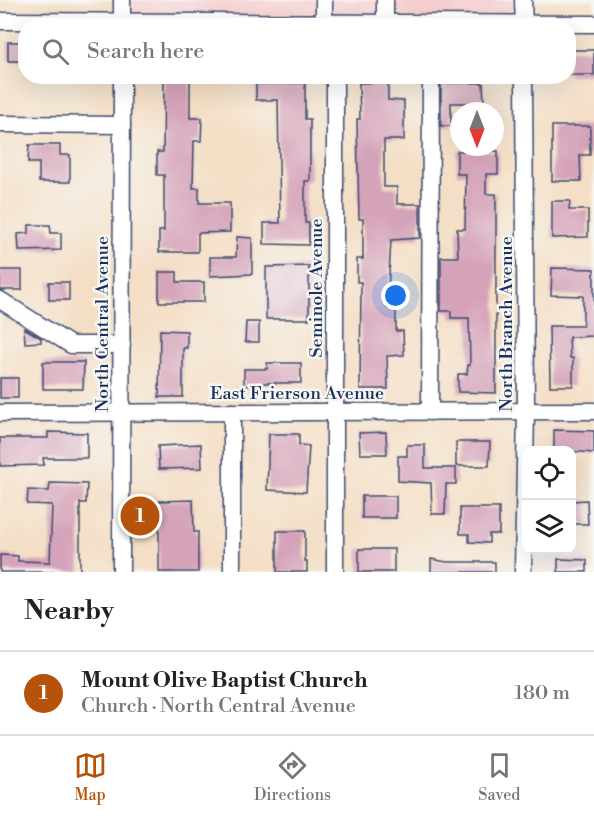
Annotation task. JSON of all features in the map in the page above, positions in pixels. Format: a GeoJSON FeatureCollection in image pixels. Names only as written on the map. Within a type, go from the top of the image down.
{"type":"FeatureCollection","features":[{"type":"Feature","properties":{"kind":"street"},"geometry":{"type":"LineString","coordinates":[[122,0],[122,18]]}},
{"type":"Feature","properties":{"kind":"street"},"geometry":{"type":"LineString","coordinates":[[324,0],[330,18]]}},
{"type":"Feature","properties":{"kind":"street"},"geometry":{"type":"LineString","coordinates":[[385,0],[385,18]]}},
{"type":"Feature","properties":{"kind":"street"},"geometry":{"type":"LineString","coordinates":[[524,0],[524,18]]}},
{"type":"Feature","properties":{"kind":"street"},"geometry":{"type":"LineString","coordinates":[[0,21],[18,21]]}},
{"type":"Feature","properties":{"kind":"street"},"geometry":{"type":"LineString","coordinates":[[576,24],[594,24]]}},
{"type":"Feature","properties":{"kind":"street","name":"North Central Avenue"},"geometry":{"type":"LineString","coordinates":[[121,572],[122,84]]}},
{"type":"Feature","properties":{"kind":"street","name":"Seminole Avenue"},"geometry":{"type":"LineString","coordinates":[[335,84],[335,572]]}},
{"type":"Feature","properties":{"kind":"street"},"geometry":{"type":"LineString","coordinates":[[430,412],[431,84]]}},
{"type":"Feature","properties":{"kind":"street","name":"North Branch Avenue"},"geometry":{"type":"LineString","coordinates":[[523,572],[526,411],[524,84]]}},
{"type":"Feature","properties":{"kind":"street"},"geometry":{"type":"LineString","coordinates":[[0,124],[122,125]]}},
{"type":"Feature","properties":{"kind":"street"},"geometry":{"type":"LineString","coordinates":[[0,300],[71,345],[122,345]]}},
{"type":"Feature","properties":{"kind":"street","name":"East Frierson Avenue"},"geometry":{"type":"LineString","coordinates":[[0,413],[594,411]]}},
{"type":"Feature","properties":{"kind":"street"},"geometry":{"type":"LineString","coordinates":[[232,412],[232,572]]}},
{"type":"Feature","properties":{"kind":"shaded area"},"geometry":{"type":"Polygon","coordinates":[[[134,0],[514,0],[515,18],[135,16],[134,0]]]}},
{"type":"Feature","properties":{"kind":"building"},"geometry":{"type":"Polygon","coordinates":[[[8,42],[18,42],[18,61],[8,61],[8,42]]]}},
{"type":"Feature","properties":{"kind":"building"},"geometry":{"type":"Polygon","coordinates":[[[576,50],[594,50],[594,75],[576,75],[576,50]]]}},
{"type":"Feature","properties":{"kind":"building"},"geometry":{"type":"Polygon","coordinates":[[[164,84],[190,84],[190,118],[202,118],[201,141],[194,141],[193,188],[199,188],[199,203],[230,203],[230,232],[198,233],[198,252],[159,252],[159,231],[164,231],[164,175],[157,175],[157,152],[163,152],[164,84]]]}},
{"type":"Feature","properties":{"kind":"building"},"geometry":{"type":"Polygon","coordinates":[[[256,84],[305,84],[305,119],[310,119],[310,181],[305,181],[305,223],[309,223],[309,245],[264,244],[264,223],[280,223],[278,100],[256,100],[256,84]]]}},
{"type":"Feature","properties":{"kind":"building"},"geometry":{"type":"Polygon","coordinates":[[[359,84],[388,84],[388,100],[404,101],[404,140],[384,140],[384,187],[397,187],[397,204],[420,204],[420,238],[391,240],[387,308],[396,308],[396,331],[403,331],[404,355],[387,356],[388,389],[360,389],[361,282],[357,282],[357,259],[363,259],[363,219],[359,219],[357,119],[360,119],[359,84]]]}},
{"type":"Feature","properties":{"kind":"building"},"geometry":{"type":"Polygon","coordinates":[[[441,84],[483,84],[484,102],[450,102],[450,126],[441,126],[441,84]]]}},
{"type":"Feature","properties":{"kind":"building"},"geometry":{"type":"Polygon","coordinates":[[[552,126],[590,126],[590,155],[580,155],[581,181],[552,181],[552,126]]]}},
{"type":"Feature","properties":{"kind":"building"},"geometry":{"type":"Polygon","coordinates":[[[29,145],[60,145],[60,155],[70,155],[70,182],[39,182],[39,163],[28,163],[29,145]]]}},
{"type":"Feature","properties":{"kind":"building"},"geometry":{"type":"Polygon","coordinates":[[[457,156],[498,156],[498,174],[486,174],[486,194],[496,194],[496,393],[458,392],[458,374],[467,374],[468,365],[470,365],[469,318],[451,318],[451,311],[441,311],[441,257],[458,257],[457,229],[465,229],[466,174],[457,174],[457,156]]]}},
{"type":"Feature","properties":{"kind":"building"},"geometry":{"type":"Polygon","coordinates":[[[552,201],[570,201],[569,210],[588,210],[588,237],[552,238],[552,201]]]}},
{"type":"Feature","properties":{"kind":"building"},"geometry":{"type":"Polygon","coordinates":[[[29,225],[50,225],[51,233],[61,233],[61,250],[19,251],[18,234],[29,233],[29,225]]]}},
{"type":"Feature","properties":{"kind":"building"},"geometry":{"type":"Polygon","coordinates":[[[237,237],[252,238],[252,274],[210,276],[210,257],[236,257],[237,237]]]}},
{"type":"Feature","properties":{"kind":"building"},"geometry":{"type":"Polygon","coordinates":[[[309,266],[309,319],[266,319],[266,267],[309,266]]]}},
{"type":"Feature","properties":{"kind":"building"},"geometry":{"type":"Polygon","coordinates":[[[552,268],[594,269],[594,336],[569,337],[570,358],[573,358],[573,386],[550,386],[549,326],[583,326],[583,296],[551,295],[552,268]]]}},
{"type":"Feature","properties":{"kind":"building"},"geometry":{"type":"Polygon","coordinates":[[[0,270],[22,270],[22,290],[0,290],[0,270]]]}},
{"type":"Feature","properties":{"kind":"building"},"geometry":{"type":"Polygon","coordinates":[[[159,272],[177,272],[177,282],[204,282],[204,302],[159,302],[159,272]]]}},
{"type":"Feature","properties":{"kind":"building"},"geometry":{"type":"Polygon","coordinates":[[[49,282],[69,282],[69,300],[49,300],[49,282]]]}},
{"type":"Feature","properties":{"kind":"building"},"geometry":{"type":"Polygon","coordinates":[[[246,322],[259,322],[259,342],[245,342],[246,322]]]}},
{"type":"Feature","properties":{"kind":"building"},"geometry":{"type":"Polygon","coordinates":[[[24,328],[41,338],[41,342],[25,343],[24,328]]]}},
{"type":"Feature","properties":{"kind":"building"},"geometry":{"type":"Polygon","coordinates":[[[160,330],[187,331],[187,348],[183,348],[183,397],[159,397],[160,330]]]}},
{"type":"Feature","properties":{"kind":"building"},"geometry":{"type":"Polygon","coordinates":[[[43,362],[84,362],[83,389],[43,389],[43,362]]]}},
{"type":"Feature","properties":{"kind":"building"},"geometry":{"type":"Polygon","coordinates":[[[267,363],[301,363],[301,383],[262,383],[262,386],[244,386],[244,369],[267,369],[267,363]]]}},
{"type":"Feature","properties":{"kind":"building"},"geometry":{"type":"Polygon","coordinates":[[[0,378],[18,378],[18,398],[0,398],[0,378]]]}},
{"type":"Feature","properties":{"kind":"building"},"geometry":{"type":"Polygon","coordinates":[[[554,430],[594,431],[594,453],[576,452],[576,446],[554,446],[554,430]]]}},
{"type":"Feature","properties":{"kind":"building"},"geometry":{"type":"Polygon","coordinates":[[[48,432],[87,433],[87,458],[43,458],[44,465],[0,466],[0,438],[48,438],[48,432]]]}},
{"type":"Feature","properties":{"kind":"building"},"geometry":{"type":"Polygon","coordinates":[[[386,432],[387,454],[360,454],[359,433],[386,432]]]}},
{"type":"Feature","properties":{"kind":"building"},"geometry":{"type":"Polygon","coordinates":[[[269,434],[299,434],[299,445],[309,446],[306,492],[267,490],[269,434]]]}},
{"type":"Feature","properties":{"kind":"building"},"geometry":{"type":"Polygon","coordinates":[[[456,442],[490,442],[489,466],[456,466],[456,442]]]}},
{"type":"Feature","properties":{"kind":"building"},"geometry":{"type":"Polygon","coordinates":[[[201,444],[202,468],[159,469],[158,446],[201,444]]]}},
{"type":"Feature","properties":{"kind":"building"},"geometry":{"type":"Polygon","coordinates":[[[407,445],[425,445],[425,468],[456,468],[456,484],[446,484],[445,514],[432,514],[431,483],[398,481],[398,456],[407,456],[407,445]]]}},
{"type":"Feature","properties":{"kind":"building"},"geometry":{"type":"Polygon","coordinates":[[[50,483],[87,484],[86,503],[80,503],[80,572],[0,572],[0,555],[18,556],[18,561],[50,562],[52,505],[27,504],[28,490],[49,491],[50,483]]]}},
{"type":"Feature","properties":{"kind":"building"},"geometry":{"type":"Polygon","coordinates":[[[362,496],[396,496],[396,518],[362,518],[362,496]]]}},
{"type":"Feature","properties":{"kind":"building"},"geometry":{"type":"Polygon","coordinates":[[[193,500],[194,532],[198,532],[198,572],[159,572],[159,501],[193,500]]]}},
{"type":"Feature","properties":{"kind":"building"},"geometry":{"type":"Polygon","coordinates":[[[587,500],[588,524],[576,524],[576,501],[587,500]]]}},
{"type":"Feature","properties":{"kind":"building"},"geometry":{"type":"Polygon","coordinates":[[[460,508],[499,508],[499,534],[489,534],[489,543],[469,542],[469,534],[460,534],[460,508]]]}},
{"type":"Feature","properties":{"kind":"building"},"geometry":{"type":"Polygon","coordinates":[[[277,531],[305,531],[307,572],[277,572],[277,531]]]}},
{"type":"Feature","properties":{"kind":"building"},"geometry":{"type":"Polygon","coordinates":[[[359,549],[394,549],[394,572],[359,572],[359,549]]]}},
{"type":"Feature","properties":{"kind":"building"},"geometry":{"type":"Polygon","coordinates":[[[431,559],[447,562],[495,562],[495,572],[431,572],[431,559]]]}},
{"type":"Feature","properties":{"kind":"building"},"geometry":{"type":"Polygon","coordinates":[[[558,559],[587,560],[587,572],[558,572],[558,559]]]}},
{"type":"Feature","properties":{"kind":"place","name":"Mount Olive Baptist Church"},"geometry":{"type":"Point","coordinates":[140,516]}}]}
